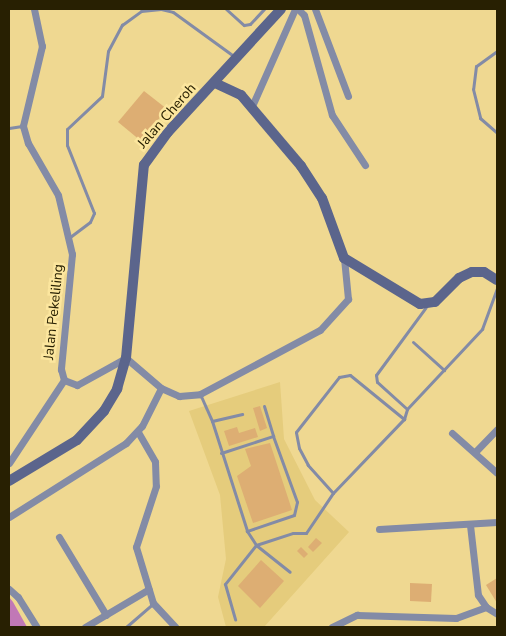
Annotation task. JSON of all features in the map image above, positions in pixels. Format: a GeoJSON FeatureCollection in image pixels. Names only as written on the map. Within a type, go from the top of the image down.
{"type":"FeatureCollection","features":[{"type":"Feature","properties":{"kind":"main road","name":"Jalan Cheroh"},"geometry":{"type":"LineString","coordinates":[[9,481],[77,440],[93,426],[117,389],[126,358],[144,165],[168,132],[281,9]]}},
{"type":"Feature","properties":{"kind":"main road"},"geometry":{"type":"LineString","coordinates":[[215,83],[242,95],[302,166],[322,198],[344,258],[407,298],[427,304],[442,297],[460,278],[472,272],[484,272],[497,280]]}},
{"type":"Feature","properties":{"kind":"street"},"geometry":{"type":"LineString","coordinates":[[23,126],[42,46],[34,9]]}},
{"type":"Feature","properties":{"kind":"street"},"geometry":{"type":"LineString","coordinates":[[252,106],[297,9],[304,15],[332,115],[365,165]]}},
{"type":"Feature","properties":{"kind":"street"},"geometry":{"type":"LineString","coordinates":[[316,9],[348,96]]}},
{"type":"Feature","properties":{"kind":"street","name":"Jalan Pekeliling"},"geometry":{"type":"LineString","coordinates":[[23,126],[28,143],[58,194],[69,238],[72,280],[61,369],[64,380],[77,385],[126,358]]}},
{"type":"Feature","properties":{"kind":"street"},"geometry":{"type":"LineString","coordinates":[[126,358],[161,388],[184,397],[200,394],[320,330],[348,298],[344,258]]}},
{"type":"Feature","properties":{"kind":"street"},"geometry":{"type":"LineString","coordinates":[[9,463],[64,380]]}},
{"type":"Feature","properties":{"kind":"street"},"geometry":{"type":"LineString","coordinates":[[9,516],[138,432],[161,388]]}},
{"type":"Feature","properties":{"kind":"street"},"geometry":{"type":"LineString","coordinates":[[476,451],[497,429]]}},
{"type":"Feature","properties":{"kind":"street"},"geometry":{"type":"LineString","coordinates":[[138,432],[151,455],[157,476],[152,506],[136,547],[153,604],[175,627]]}},
{"type":"Feature","properties":{"kind":"street"},"geometry":{"type":"LineString","coordinates":[[452,432],[476,451],[497,473]]}},
{"type":"Feature","properties":{"kind":"street"},"geometry":{"type":"LineString","coordinates":[[379,529],[497,522]]}},
{"type":"Feature","properties":{"kind":"street"},"geometry":{"type":"LineString","coordinates":[[470,525],[474,582],[486,607],[497,614]]}},
{"type":"Feature","properties":{"kind":"street"},"geometry":{"type":"LineString","coordinates":[[59,537],[106,615]]}},
{"type":"Feature","properties":{"kind":"street"},"geometry":{"type":"LineString","coordinates":[[85,627],[149,589]]}},
{"type":"Feature","properties":{"kind":"street"},"geometry":{"type":"LineString","coordinates":[[9,590],[18,598],[37,627]]}},
{"type":"Feature","properties":{"kind":"street"},"geometry":{"type":"LineString","coordinates":[[332,627],[357,615],[439,618],[469,616],[486,607]]}},
{"type":"Feature","properties":{"kind":"street"},"geometry":{"type":"LineString","coordinates":[[438,627],[439,618]]}},
{"type":"Feature","properties":{"kind":"lane"},"geometry":{"type":"LineString","coordinates":[[226,9],[244,25],[250,24],[264,9]]}},
{"type":"Feature","properties":{"kind":"lane"},"geometry":{"type":"LineString","coordinates":[[69,238],[90,222],[94,213],[93,204],[67,145],[67,129],[102,96],[108,52],[122,24],[141,11],[167,11],[218,43],[237,59]]}},
{"type":"Feature","properties":{"kind":"lane"},"geometry":{"type":"LineString","coordinates":[[497,51],[476,66],[473,89],[480,118],[497,133]]}},
{"type":"Feature","properties":{"kind":"lane"},"geometry":{"type":"LineString","coordinates":[[9,128],[23,126]]}},
{"type":"Feature","properties":{"kind":"lane"},"geometry":{"type":"LineString","coordinates":[[235,620],[225,584],[256,546],[293,533],[306,533],[333,493],[404,419],[407,409],[482,329],[497,288]]}},
{"type":"Feature","properties":{"kind":"lane"},"geometry":{"type":"LineString","coordinates":[[407,409],[377,382],[376,376],[427,304]]}},
{"type":"Feature","properties":{"kind":"lane"},"geometry":{"type":"LineString","coordinates":[[413,342],[444,370]]}},
{"type":"Feature","properties":{"kind":"lane"},"geometry":{"type":"LineString","coordinates":[[333,493],[308,465],[296,437],[299,426],[339,377],[350,375],[404,419]]}},
{"type":"Feature","properties":{"kind":"lane"},"geometry":{"type":"LineString","coordinates":[[200,394],[212,421],[247,531],[256,546],[290,572]]}},
{"type":"Feature","properties":{"kind":"lane"},"geometry":{"type":"LineString","coordinates":[[247,531],[294,515],[297,510],[297,502],[272,436],[264,406]]}},
{"type":"Feature","properties":{"kind":"lane"},"geometry":{"type":"LineString","coordinates":[[212,421],[242,414]]}},
{"type":"Feature","properties":{"kind":"lane"},"geometry":{"type":"LineString","coordinates":[[221,453],[272,436]]}},
{"type":"Feature","properties":{"kind":"lane"},"geometry":{"type":"LineString","coordinates":[[126,627],[153,604]]}},
{"type":"Feature","properties":{"kind":"shaded area"},"geometry":{"type":"Polygon","coordinates":[[[280,382],[284,439],[315,500],[349,532],[264,627],[226,627],[218,597],[226,559],[220,495],[189,411],[280,382]]]}},
{"type":"Feature","properties":{"kind":"shaded area"},"geometry":{"type":"Polygon","coordinates":[[[9,597],[13,602],[27,627],[9,627],[9,597]]]}},
{"type":"Feature","properties":{"kind":"building"},"geometry":{"type":"Polygon","coordinates":[[[144,91],[167,109],[141,141],[118,122],[144,91]]]}},
{"type":"Feature","properties":{"kind":"building"},"geometry":{"type":"Polygon","coordinates":[[[260,406],[267,428],[260,431],[253,408],[260,406]]]}},
{"type":"Feature","properties":{"kind":"building"},"geometry":{"type":"Polygon","coordinates":[[[237,427],[239,433],[255,428],[258,437],[229,446],[224,431],[237,427]]]}},
{"type":"Feature","properties":{"kind":"building"},"geometry":{"type":"Polygon","coordinates":[[[270,443],[292,510],[253,523],[237,476],[251,466],[245,449],[270,443]]]}},
{"type":"Feature","properties":{"kind":"building"},"geometry":{"type":"Polygon","coordinates":[[[316,538],[322,543],[313,552],[308,547],[316,538]]]}},
{"type":"Feature","properties":{"kind":"building"},"geometry":{"type":"Polygon","coordinates":[[[301,547],[308,554],[304,558],[297,551],[301,547]]]}},
{"type":"Feature","properties":{"kind":"building"},"geometry":{"type":"Polygon","coordinates":[[[261,560],[284,581],[260,608],[238,586],[261,560]]]}},
{"type":"Feature","properties":{"kind":"building"},"geometry":{"type":"Polygon","coordinates":[[[497,578],[497,603],[486,585],[497,578]]]}},
{"type":"Feature","properties":{"kind":"building"},"geometry":{"type":"Polygon","coordinates":[[[410,583],[432,584],[431,602],[410,601],[410,583]]]}}]}
